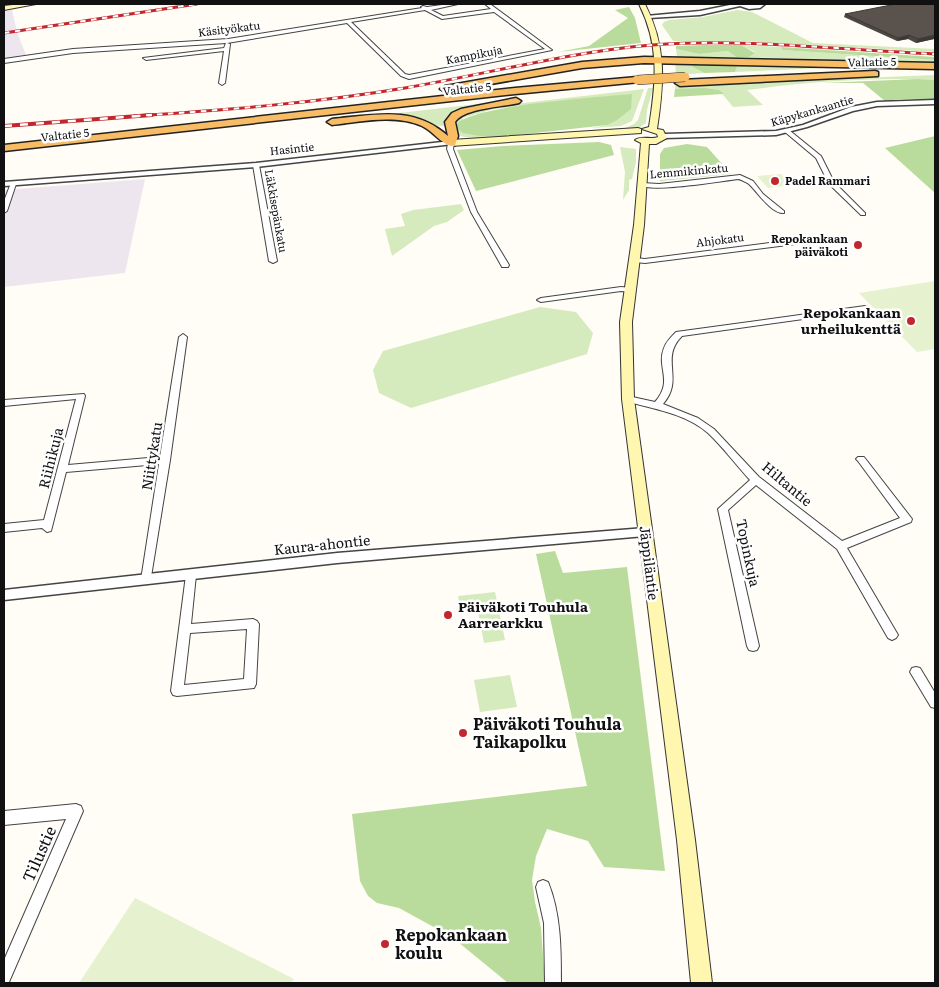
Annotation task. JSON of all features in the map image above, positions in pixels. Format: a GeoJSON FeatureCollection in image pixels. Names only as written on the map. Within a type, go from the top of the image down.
{"type":"FeatureCollection","features":[{"type":"Feature","properties":{"kind":"highway"},"geometry":{"type":"LineString","coordinates":[[307,114],[331,108],[556,68],[612,62],[660,59],[935,67]]}},
{"type":"Feature","properties":{"kind":"highway","name":"Valtatie 5"},"geometry":{"type":"LineString","coordinates":[[4,148],[515,91],[779,72],[935,67]]}},
{"type":"Feature","properties":{"kind":"highway","name":"Valtatie 5"},"geometry":{"type":"LineString","coordinates":[[682,80],[935,73]]}},
{"type":"Feature","properties":{"kind":"highway","name":"Valtatie 5"},"geometry":{"type":"LineString","coordinates":[[4,154],[587,90],[635,83]]}},
{"type":"Feature","properties":{"kind":"highway"},"geometry":{"type":"LineString","coordinates":[[247,127],[406,119],[429,125],[451,143],[453,136],[450,122],[458,113],[471,109],[587,90]]}},
{"type":"Feature","properties":{"kind":"main road"},"geometry":{"type":"LineString","coordinates":[[4,8],[32,4]]}},
{"type":"Feature","properties":{"kind":"main road","name":"Jäppiläntie"},"geometry":{"type":"LineString","coordinates":[[642,4],[649,16],[660,59],[660,74],[643,135],[642,186],[635,260],[626,322],[628,399],[686,840],[702,983]]}},
{"type":"Feature","properties":{"kind":"main road"},"geometry":{"type":"LineString","coordinates":[[660,132],[664,136],[659,141],[643,135],[660,132]]}},
{"type":"Feature","properties":{"kind":"main road","name":"Hasintie"},"geometry":{"type":"LineString","coordinates":[[451,143],[582,135],[643,135]]}},
{"type":"Feature","properties":{"kind":"street","name":"Käsityökatu"},"geometry":{"type":"LineString","coordinates":[[4,61],[74,51],[228,41],[275,31],[347,22],[434,5],[456,4]]}},
{"type":"Feature","properties":{"kind":"street","name":"Kampikuja"},"geometry":{"type":"LineString","coordinates":[[347,22],[403,75],[409,77],[549,50],[487,4]]}},
{"type":"Feature","properties":{"kind":"street"},"geometry":{"type":"LineString","coordinates":[[649,16],[700,13],[738,4],[753,8],[762,4]]}},
{"type":"Feature","properties":{"kind":"street"},"geometry":{"type":"LineString","coordinates":[[424,7],[442,18],[495,10]]}},
{"type":"Feature","properties":{"kind":"street"},"geometry":{"type":"LineString","coordinates":[[275,31],[286,40]]}},
{"type":"Feature","properties":{"kind":"street"},"geometry":{"type":"LineString","coordinates":[[222,83],[228,41]]}},
{"type":"Feature","properties":{"kind":"street"},"geometry":{"type":"LineString","coordinates":[[144,65],[151,46]]}},
{"type":"Feature","properties":{"kind":"street"},"geometry":{"type":"LineString","coordinates":[[146,58],[226,49]]}},
{"type":"Feature","properties":{"kind":"street","name":"Käpykankaantie"},"geometry":{"type":"LineString","coordinates":[[664,136],[734,136],[786,131],[851,110],[877,104],[935,102]]}},
{"type":"Feature","properties":{"kind":"street"},"geometry":{"type":"LineString","coordinates":[[786,131],[812,150],[821,161],[831,183],[863,214]]}},
{"type":"Feature","properties":{"kind":"street"},"geometry":{"type":"LineString","coordinates":[[451,143],[450,149],[474,212],[505,265]]}},
{"type":"Feature","properties":{"kind":"street","name":"Hasintie"},"geometry":{"type":"LineString","coordinates":[[4,184],[256,165],[451,143]]}},
{"type":"Feature","properties":{"kind":"street","name":"Läkkisepänkatu"},"geometry":{"type":"LineString","coordinates":[[256,165],[273,261]]}},
{"type":"Feature","properties":{"kind":"street","name":"Lemmikinkatu"},"geometry":{"type":"LineString","coordinates":[[642,186],[659,186],[737,177],[751,182],[760,195],[782,212]]}},
{"type":"Feature","properties":{"kind":"street"},"geometry":{"type":"LineString","coordinates":[[4,211],[13,184]]}},
{"type":"Feature","properties":{"kind":"street","name":"Ahjokatu"},"geometry":{"type":"LineString","coordinates":[[635,260],[645,261],[808,240]]}},
{"type":"Feature","properties":{"kind":"street"},"geometry":{"type":"LineString","coordinates":[[541,300],[621,289],[631,290]]}},
{"type":"Feature","properties":{"kind":"street"},"geometry":{"type":"LineString","coordinates":[[658,405],[667,393],[669,373],[666,354],[670,342],[679,334],[865,308]]}},
{"type":"Feature","properties":{"kind":"street","name":"Niittykatu"},"geometry":{"type":"LineString","coordinates":[[146,580],[183,337]]}},
{"type":"Feature","properties":{"kind":"street","name":"Riihikuja"},"geometry":{"type":"LineString","coordinates":[[4,403],[81,396],[48,526],[4,528]]}},
{"type":"Feature","properties":{"kind":"street","name":"Hiltantie"},"geometry":{"type":"LineString","coordinates":[[628,399],[658,405],[695,420],[711,431],[756,480],[841,546],[892,635]]}},
{"type":"Feature","properties":{"kind":"street"},"geometry":{"type":"LineString","coordinates":[[841,546],[907,520],[860,459]]}},
{"type":"Feature","properties":{"kind":"street"},"geometry":{"type":"LineString","coordinates":[[64,469],[165,460]]}},
{"type":"Feature","properties":{"kind":"street","name":"Topinkuja"},"geometry":{"type":"LineString","coordinates":[[753,646],[723,509],[756,480]]}},
{"type":"Feature","properties":{"kind":"street","name":"Kaura-ahontie"},"geometry":{"type":"LineString","coordinates":[[4,595],[336,558],[645,532]]}},
{"type":"Feature","properties":{"kind":"street"},"geometry":{"type":"LineString","coordinates":[[184,630],[253,624],[250,684],[177,691],[184,630],[191,575]]}},
{"type":"Feature","properties":{"kind":"street"},"geometry":{"type":"LineString","coordinates":[[916,672],[935,703]]}},
{"type":"Feature","properties":{"kind":"street","name":"Tilustie"},"geometry":{"type":"LineString","coordinates":[[4,818],[76,811],[4,977]]}},
{"type":"Feature","properties":{"kind":"street"},"geometry":{"type":"LineString","coordinates":[[543,887],[551,913],[554,951],[553,983]]}},
{"type":"Feature","properties":{"kind":"shaded area"},"geometry":{"type":"Polygon","coordinates":[[[12,10],[17,32],[28,60],[4,63],[4,11],[12,10]]]}},
{"type":"Feature","properties":{"kind":"shaded area"},"geometry":{"type":"Polygon","coordinates":[[[145,179],[125,273],[4,287],[4,190],[145,179]]]}},
{"type":"Feature","properties":{"kind":"green space"},"geometry":{"type":"Polygon","coordinates":[[[629,7],[635,18],[641,43],[558,52],[589,46],[628,18],[615,10],[629,7]]]}},
{"type":"Feature","properties":{"kind":"green space"},"geometry":{"type":"Polygon","coordinates":[[[737,10],[752,12],[813,43],[935,49],[935,52],[740,41],[673,41],[662,25],[669,20],[703,17],[737,10]]]}},
{"type":"Feature","properties":{"kind":"green space"},"geometry":{"type":"Polygon","coordinates":[[[741,45],[781,47],[782,50],[935,60],[935,63],[749,57],[755,52],[741,45]]]}},
{"type":"Feature","properties":{"kind":"green space"},"geometry":{"type":"Polygon","coordinates":[[[741,45],[755,53],[749,57],[736,57],[728,51],[699,54],[676,49],[676,46],[741,45]]]}},
{"type":"Feature","properties":{"kind":"green space"},"geometry":{"type":"Polygon","coordinates":[[[781,47],[935,57],[935,60],[782,50],[781,47]]]}},
{"type":"Feature","properties":{"kind":"green space"},"geometry":{"type":"Polygon","coordinates":[[[676,49],[699,54],[728,51],[736,57],[677,57],[676,49]]]}},
{"type":"Feature","properties":{"kind":"green space"},"geometry":{"type":"Polygon","coordinates":[[[675,62],[845,67],[735,72],[737,67],[693,67],[704,73],[676,75],[675,62]]]}},
{"type":"Feature","properties":{"kind":"green space"},"geometry":{"type":"Polygon","coordinates":[[[692,63],[731,64],[737,67],[735,72],[704,73],[693,67],[692,63]]]}},
{"type":"Feature","properties":{"kind":"green space"},"geometry":{"type":"Polygon","coordinates":[[[935,75],[935,80],[841,81],[747,90],[763,105],[733,107],[719,90],[675,89],[675,86],[689,85],[935,75]]]}},
{"type":"Feature","properties":{"kind":"green space"},"geometry":{"type":"Polygon","coordinates":[[[935,80],[935,99],[885,101],[863,83],[822,83],[935,80]]]}},
{"type":"Feature","properties":{"kind":"green space"},"geometry":{"type":"Polygon","coordinates":[[[648,88],[653,88],[647,110],[646,123],[640,127],[621,130],[638,120],[648,88]]]}},
{"type":"Feature","properties":{"kind":"green space"},"geometry":{"type":"Polygon","coordinates":[[[704,88],[719,90],[724,94],[674,97],[675,89],[704,88]]]}},
{"type":"Feature","properties":{"kind":"green space"},"geometry":{"type":"Polygon","coordinates":[[[644,89],[632,121],[621,126],[591,128],[607,125],[535,105],[494,109],[462,118],[479,136],[507,136],[481,138],[462,136],[458,134],[453,123],[464,113],[498,106],[644,89]]]}},
{"type":"Feature","properties":{"kind":"green space"},"geometry":{"type":"Polygon","coordinates":[[[632,94],[631,109],[607,125],[507,136],[479,136],[463,133],[458,129],[457,124],[468,117],[511,107],[632,94]]]}},
{"type":"Feature","properties":{"kind":"green space"},"geometry":{"type":"Polygon","coordinates":[[[512,100],[463,109],[447,118],[445,126],[411,117],[321,122],[512,100]]]}},
{"type":"Feature","properties":{"kind":"green space"},"geometry":{"type":"Polygon","coordinates":[[[935,136],[935,193],[885,148],[935,136]]]}},
{"type":"Feature","properties":{"kind":"green space"},"geometry":{"type":"Polygon","coordinates":[[[599,142],[611,145],[614,155],[476,191],[457,150],[503,146],[599,142]]]}},
{"type":"Feature","properties":{"kind":"green space"},"geometry":{"type":"Polygon","coordinates":[[[687,144],[707,147],[731,174],[660,181],[660,154],[664,148],[687,144]]]}},
{"type":"Feature","properties":{"kind":"green space"},"geometry":{"type":"Polygon","coordinates":[[[620,147],[636,149],[636,162],[632,179],[629,180],[629,190],[623,200],[625,172],[620,147]]]}},
{"type":"Feature","properties":{"kind":"green space","name":"Padel Rammari"},"geometry":{"type":"Polygon","coordinates":[[[781,174],[792,185],[768,188],[757,176],[781,174]]]}},
{"type":"Feature","properties":{"kind":"green space"},"geometry":{"type":"Polygon","coordinates":[[[461,204],[464,210],[447,222],[434,226],[392,256],[385,229],[405,226],[401,214],[413,210],[461,204]]]}},
{"type":"Feature","properties":{"kind":"green space","name":"Repokankaan urheilukenttä"},"geometry":{"type":"Polygon","coordinates":[[[935,281],[935,349],[917,352],[859,293],[935,281]]]}},
{"type":"Feature","properties":{"kind":"green space"},"geometry":{"type":"Polygon","coordinates":[[[540,307],[576,312],[593,333],[587,354],[411,408],[379,393],[373,370],[383,351],[540,307]]]}},
{"type":"Feature","properties":{"kind":"green space"},"geometry":{"type":"Polygon","coordinates":[[[555,551],[563,573],[627,567],[665,871],[604,867],[588,841],[547,829],[536,856],[532,880],[541,928],[545,983],[508,983],[452,937],[399,908],[377,903],[368,896],[360,881],[352,814],[587,786],[536,554],[555,551]]]}},
{"type":"Feature","properties":{"kind":"green space"},"geometry":{"type":"Polygon","coordinates":[[[495,592],[505,640],[484,643],[478,612],[461,614],[458,596],[495,592]]]}},
{"type":"Feature","properties":{"kind":"green space"},"geometry":{"type":"Polygon","coordinates":[[[510,675],[517,707],[480,712],[474,680],[510,675]]]}},
{"type":"Feature","properties":{"kind":"green space"},"geometry":{"type":"Polygon","coordinates":[[[135,898],[294,979],[291,983],[79,983],[135,898]]]}},
{"type":"Feature","properties":{"kind":"building"},"geometry":{"type":"Polygon","coordinates":[[[896,4],[935,5],[935,35],[918,39],[909,35],[898,38],[845,14],[896,4]]]}},
{"type":"Feature","properties":{"kind":"railway"},"geometry":{"type":"LineString","coordinates":[[4,33],[197,4]]}},
{"type":"Feature","properties":{"kind":"railway"},"geometry":{"type":"LineString","coordinates":[[135,116],[338,98],[405,88],[559,58],[652,45],[687,43],[794,45],[935,54]]}},
{"type":"Feature","properties":{"kind":"railway"},"geometry":{"type":"LineString","coordinates":[[4,126],[152,115]]}},
{"type":"Feature","properties":{"kind":"place","name":"Padel Rammari"},"geometry":{"type":"Point","coordinates":[775,181]}},
{"type":"Feature","properties":{"kind":"place","name":"Repokankaan päiväkoti"},"geometry":{"type":"Point","coordinates":[858,245]}},
{"type":"Feature","properties":{"kind":"place","name":"Repokankaan urheilukenttä"},"geometry":{"type":"Point","coordinates":[911,321]}},
{"type":"Feature","properties":{"kind":"place","name":"Päiväkoti Touhula Aarrearkku"},"geometry":{"type":"Point","coordinates":[448,615]}},
{"type":"Feature","properties":{"kind":"place","name":"Päiväkoti Touhula Taikapolku"},"geometry":{"type":"Point","coordinates":[463,733]}},
{"type":"Feature","properties":{"kind":"place","name":"Repokankaan koulu"},"geometry":{"type":"Point","coordinates":[385,944]}}]}
